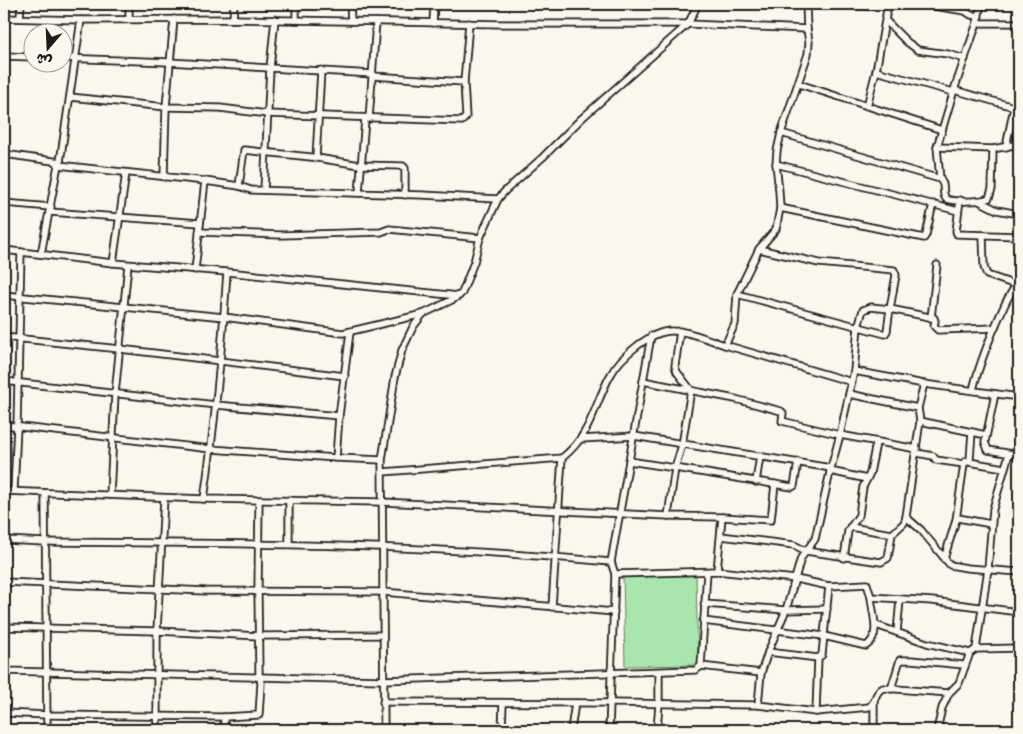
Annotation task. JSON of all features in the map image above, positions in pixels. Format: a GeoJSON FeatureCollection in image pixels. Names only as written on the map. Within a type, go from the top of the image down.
{"type":"FeatureCollection","features":[{"type":"Feature","properties":{"kind":"street"},"geometry":{"type":"LineString","coordinates":[[20,18],[21,4]]}},
{"type":"Feature","properties":{"kind":"street"},"geometry":{"type":"LineString","coordinates":[[129,4],[129,20]]}},
{"type":"Feature","properties":{"kind":"street"},"geometry":{"type":"LineString","coordinates":[[233,19],[234,4]]}},
{"type":"Feature","properties":{"kind":"street"},"geometry":{"type":"LineString","coordinates":[[296,4],[296,20]]}},
{"type":"Feature","properties":{"kind":"street"},"geometry":{"type":"LineString","coordinates":[[350,4],[351,21]]}},
{"type":"Feature","properties":{"kind":"street"},"geometry":{"type":"LineString","coordinates":[[433,23],[434,4]]}},
{"type":"Feature","properties":{"kind":"street"},"geometry":{"type":"LineString","coordinates":[[4,295],[124,306],[343,333],[423,314],[462,293],[474,262],[480,238],[498,199],[505,191],[543,157],[580,119],[688,24],[698,4]]}},
{"type":"Feature","properties":{"kind":"street"},"geometry":{"type":"LineString","coordinates":[[725,345],[735,324],[737,294],[759,249],[776,229],[780,208],[776,164],[781,133],[799,84],[809,48],[806,4]]}},
{"type":"Feature","properties":{"kind":"street"},"geometry":{"type":"LineString","coordinates":[[818,4],[869,6],[875,4]]}},
{"type":"Feature","properties":{"kind":"street"},"geometry":{"type":"LineString","coordinates":[[867,106],[876,71],[888,4]]}},
{"type":"Feature","properties":{"kind":"street"},"geometry":{"type":"LineString","coordinates":[[921,4],[965,10],[978,20],[1019,23]]}},
{"type":"Feature","properties":{"kind":"street"},"geometry":{"type":"LineString","coordinates":[[981,4],[978,20],[937,147],[940,178],[946,199],[985,200],[991,195],[993,149]]}},
{"type":"Feature","properties":{"kind":"street"},"geometry":{"type":"LineString","coordinates":[[4,18],[688,24],[807,29]]}},
{"type":"Feature","properties":{"kind":"street"},"geometry":{"type":"LineString","coordinates":[[164,177],[166,107],[174,19]]}},
{"type":"Feature","properties":{"kind":"street"},"geometry":{"type":"LineString","coordinates":[[41,254],[77,58],[81,20]]}},
{"type":"Feature","properties":{"kind":"street"},"geometry":{"type":"LineString","coordinates":[[264,190],[267,114],[275,20]]}},
{"type":"Feature","properties":{"kind":"street"},"geometry":{"type":"LineString","coordinates":[[886,20],[907,42],[918,50],[965,59]]}},
{"type":"Feature","properties":{"kind":"street"},"geometry":{"type":"LineString","coordinates":[[359,193],[360,165],[373,75],[376,22]]}},
{"type":"Feature","properties":{"kind":"street"},"geometry":{"type":"LineString","coordinates":[[70,97],[166,107],[220,108],[267,114],[367,119],[464,120],[466,117],[464,82],[469,23]]}},
{"type":"Feature","properties":{"kind":"street"},"geometry":{"type":"LineString","coordinates":[[4,56],[22,57]]}},
{"type":"Feature","properties":{"kind":"street"},"geometry":{"type":"LineString","coordinates":[[72,58],[321,70],[464,82]]}},
{"type":"Feature","properties":{"kind":"street"},"geometry":{"type":"LineString","coordinates":[[316,158],[321,70]]}},
{"type":"Feature","properties":{"kind":"street"},"geometry":{"type":"LineString","coordinates":[[876,71],[1014,107],[1006,146]]}},
{"type":"Feature","properties":{"kind":"street"},"geometry":{"type":"LineString","coordinates":[[799,84],[942,130]]}},
{"type":"Feature","properties":{"kind":"street"},"geometry":{"type":"LineString","coordinates":[[781,133],[940,178]]}},
{"type":"Feature","properties":{"kind":"street"},"geometry":{"type":"LineString","coordinates":[[937,147],[993,149],[1019,144]]}},
{"type":"Feature","properties":{"kind":"street"},"geometry":{"type":"LineString","coordinates":[[239,186],[243,151],[316,158],[360,165],[404,167],[405,194]]}},
{"type":"Feature","properties":{"kind":"street"},"geometry":{"type":"LineString","coordinates":[[4,154],[126,173],[205,181],[239,186],[251,190],[405,194],[498,199]]}},
{"type":"Feature","properties":{"kind":"street"},"geometry":{"type":"LineString","coordinates":[[776,164],[958,211]]}},
{"type":"Feature","properties":{"kind":"street"},"geometry":{"type":"LineString","coordinates":[[113,263],[126,173]]}},
{"type":"Feature","properties":{"kind":"street"},"geometry":{"type":"LineString","coordinates":[[194,270],[205,181]]}},
{"type":"Feature","properties":{"kind":"street"},"geometry":{"type":"LineString","coordinates":[[960,200],[957,234],[1019,236]]}},
{"type":"Feature","properties":{"kind":"street"},"geometry":{"type":"LineString","coordinates":[[978,200],[997,210],[1019,214]]}},
{"type":"Feature","properties":{"kind":"street"},"geometry":{"type":"LineString","coordinates":[[4,202],[50,210],[200,223]]}},
{"type":"Feature","properties":{"kind":"street"},"geometry":{"type":"LineString","coordinates":[[780,208],[924,238],[933,204]]}},
{"type":"Feature","properties":{"kind":"street"},"geometry":{"type":"LineString","coordinates":[[199,232],[281,235],[381,232],[388,228],[480,238]]}},
{"type":"Feature","properties":{"kind":"street"},"geometry":{"type":"LineString","coordinates":[[983,236],[985,272],[992,278],[1016,284]]}},
{"type":"Feature","properties":{"kind":"street"},"geometry":{"type":"LineString","coordinates":[[737,294],[886,333],[896,275],[894,270],[819,263],[759,249]]}},
{"type":"Feature","properties":{"kind":"street"},"geometry":{"type":"LineString","coordinates":[[4,250],[128,265],[227,272],[459,296]]}},
{"type":"Feature","properties":{"kind":"street"},"geometry":{"type":"LineString","coordinates":[[14,492],[18,426],[21,252]]}},
{"type":"Feature","properties":{"kind":"street"},"geometry":{"type":"LineString","coordinates":[[110,495],[115,394],[128,265]]}},
{"type":"Feature","properties":{"kind":"street"},"geometry":{"type":"LineString","coordinates":[[937,265],[932,318],[935,320],[934,326],[938,330],[994,328]]}},
{"type":"Feature","properties":{"kind":"street"},"geometry":{"type":"LineString","coordinates":[[204,499],[221,362],[227,272]]}},
{"type":"Feature","properties":{"kind":"street"},"geometry":{"type":"LineString","coordinates":[[972,390],[976,373],[994,328],[1019,278]]}},
{"type":"Feature","properties":{"kind":"street"},"geometry":{"type":"LineString","coordinates":[[758,705],[761,673],[768,652],[786,610],[801,558],[815,538],[852,382],[858,327],[863,310],[871,308],[890,310],[932,318]]}},
{"type":"Feature","properties":{"kind":"street"},"geometry":{"type":"LineString","coordinates":[[384,730],[382,460],[387,419],[398,364],[413,328],[423,314]]}},
{"type":"Feature","properties":{"kind":"street"},"geometry":{"type":"LineString","coordinates":[[383,472],[562,458],[581,439],[610,374],[633,348],[651,336],[670,330],[680,331],[852,382]]}},
{"type":"Feature","properties":{"kind":"street"},"geometry":{"type":"LineString","coordinates":[[668,516],[675,468],[682,445],[691,390],[677,372],[675,366],[680,331]]}},
{"type":"Feature","properties":{"kind":"street"},"geometry":{"type":"LineString","coordinates":[[336,458],[339,416],[350,332]]}},
{"type":"Feature","properties":{"kind":"street"},"geometry":{"type":"LineString","coordinates":[[609,730],[615,574],[610,562],[651,336]]}},
{"type":"Feature","properties":{"kind":"street"},"geometry":{"type":"LineString","coordinates":[[4,337],[345,376]]}},
{"type":"Feature","properties":{"kind":"street"},"geometry":{"type":"LineString","coordinates":[[854,371],[924,384],[1019,397]]}},
{"type":"Feature","properties":{"kind":"street"},"geometry":{"type":"LineString","coordinates":[[4,381],[216,405],[339,416]]}},
{"type":"Feature","properties":{"kind":"street"},"geometry":{"type":"LineString","coordinates":[[644,381],[781,411],[782,421],[840,436],[917,451],[934,456],[936,460],[1004,468]]}},
{"type":"Feature","properties":{"kind":"street"},"geometry":{"type":"LineString","coordinates":[[721,536],[794,545],[806,551],[844,558],[885,561],[888,558],[892,534],[904,523],[906,517],[917,451],[920,421],[918,408],[924,384]]}},
{"type":"Feature","properties":{"kind":"street"},"geometry":{"type":"LineString","coordinates":[[849,394],[918,408]]}},
{"type":"Feature","properties":{"kind":"street"},"geometry":{"type":"LineString","coordinates":[[996,394],[986,435],[985,442],[988,450],[1019,455]]}},
{"type":"Feature","properties":{"kind":"street"},"geometry":{"type":"LineString","coordinates":[[920,421],[986,435]]}},
{"type":"Feature","properties":{"kind":"street"},"geometry":{"type":"LineString","coordinates":[[4,425],[211,449],[382,460]]}},
{"type":"Feature","properties":{"kind":"street"},"geometry":{"type":"LineString","coordinates":[[944,559],[956,520],[972,432]]}},
{"type":"Feature","properties":{"kind":"street"},"geometry":{"type":"LineString","coordinates":[[581,439],[634,436],[798,462],[867,479]]}},
{"type":"Feature","properties":{"kind":"street"},"geometry":{"type":"LineString","coordinates":[[844,558],[848,531],[859,515],[863,487],[867,479],[876,443]]}},
{"type":"Feature","properties":{"kind":"street"},"geometry":{"type":"LineString","coordinates":[[937,730],[942,708],[949,693],[959,683],[964,665],[973,651],[983,608],[993,509],[1009,454]]}},
{"type":"Feature","properties":{"kind":"street"},"geometry":{"type":"LineString","coordinates":[[756,482],[760,456]]}},
{"type":"Feature","properties":{"kind":"street"},"geometry":{"type":"LineString","coordinates":[[552,607],[562,458]]}},
{"type":"Feature","properties":{"kind":"street"},"geometry":{"type":"LineString","coordinates":[[629,461],[775,484],[788,488],[794,486],[798,462]]}},
{"type":"Feature","properties":{"kind":"street"},"geometry":{"type":"LineString","coordinates":[[4,491],[164,498],[382,502],[772,520],[775,484]]}},
{"type":"Feature","properties":{"kind":"street"},"geometry":{"type":"LineString","coordinates":[[45,493],[47,730]]}},
{"type":"Feature","properties":{"kind":"street"},"geometry":{"type":"LineString","coordinates":[[157,730],[157,631],[164,498]]}},
{"type":"Feature","properties":{"kind":"street"},"geometry":{"type":"LineString","coordinates":[[4,713],[224,717],[259,715],[259,500]]}},
{"type":"Feature","properties":{"kind":"street"},"geometry":{"type":"LineString","coordinates":[[289,500],[289,544]]}},
{"type":"Feature","properties":{"kind":"street"},"geometry":{"type":"LineString","coordinates":[[718,571],[722,517]]}},
{"type":"Feature","properties":{"kind":"street"},"geometry":{"type":"LineString","coordinates":[[906,517],[921,530],[950,565],[1019,572]]}},
{"type":"Feature","properties":{"kind":"street"},"geometry":{"type":"LineString","coordinates":[[956,520],[958,518],[991,524]]}},
{"type":"Feature","properties":{"kind":"street"},"geometry":{"type":"LineString","coordinates":[[850,527],[892,534]]}},
{"type":"Feature","properties":{"kind":"street"},"geometry":{"type":"LineString","coordinates":[[4,540],[289,544],[331,547],[383,546],[610,562]]}},
{"type":"Feature","properties":{"kind":"street"},"geometry":{"type":"LineString","coordinates":[[615,574],[718,571],[796,579],[829,586],[867,584],[871,597],[873,620],[876,626],[873,639],[866,646],[824,636],[703,621]]}},
{"type":"Feature","properties":{"kind":"street"},"geometry":{"type":"LineString","coordinates":[[701,666],[707,572]]}},
{"type":"Feature","properties":{"kind":"street"},"geometry":{"type":"LineString","coordinates":[[4,582],[160,590],[384,592],[614,612]]}},
{"type":"Feature","properties":{"kind":"street"},"geometry":{"type":"LineString","coordinates":[[816,712],[818,658],[822,654],[829,586]]}},
{"type":"Feature","properties":{"kind":"street"},"geometry":{"type":"LineString","coordinates":[[871,597],[932,601],[1019,612]]}},
{"type":"Feature","properties":{"kind":"street"},"geometry":{"type":"LineString","coordinates":[[897,632],[900,600]]}},
{"type":"Feature","properties":{"kind":"street"},"geometry":{"type":"LineString","coordinates":[[704,604],[786,610],[827,609]]}},
{"type":"Feature","properties":{"kind":"street"},"geometry":{"type":"LineString","coordinates":[[876,626],[927,643],[973,651],[1019,648]]}},
{"type":"Feature","properties":{"kind":"street"},"geometry":{"type":"LineString","coordinates":[[4,627],[260,636],[383,635]]}},
{"type":"Feature","properties":{"kind":"street"},"geometry":{"type":"LineString","coordinates":[[768,652],[818,658]]}},
{"type":"Feature","properties":{"kind":"street"},"geometry":{"type":"LineString","coordinates":[[892,689],[900,660],[964,665]]}},
{"type":"Feature","properties":{"kind":"street"},"geometry":{"type":"LineString","coordinates":[[4,671],[383,680],[659,672],[696,670],[701,666],[761,673]]}},
{"type":"Feature","properties":{"kind":"street"},"geometry":{"type":"LineString","coordinates":[[657,730],[659,672]]}},
{"type":"Feature","properties":{"kind":"street"},"geometry":{"type":"LineString","coordinates":[[874,730],[874,704],[877,693],[883,688],[949,693]]}},
{"type":"Feature","properties":{"kind":"street"},"geometry":{"type":"LineString","coordinates":[[383,702],[758,705],[816,712],[857,709],[874,704]]}},
{"type":"Feature","properties":{"kind":"street"},"geometry":{"type":"LineString","coordinates":[[502,730],[503,702]]}},
{"type":"Feature","properties":{"kind":"street"},"geometry":{"type":"LineString","coordinates":[[571,730],[576,703]]}},
{"type":"Feature","properties":{"kind":"street"},"geometry":{"type":"LineString","coordinates":[[224,717],[224,730]]}},
{"type":"Feature","properties":{"kind":"green space"},"geometry":{"type":"Polygon","coordinates":[[[696,575],[698,665],[625,666],[623,576],[696,575]]]}}]}
